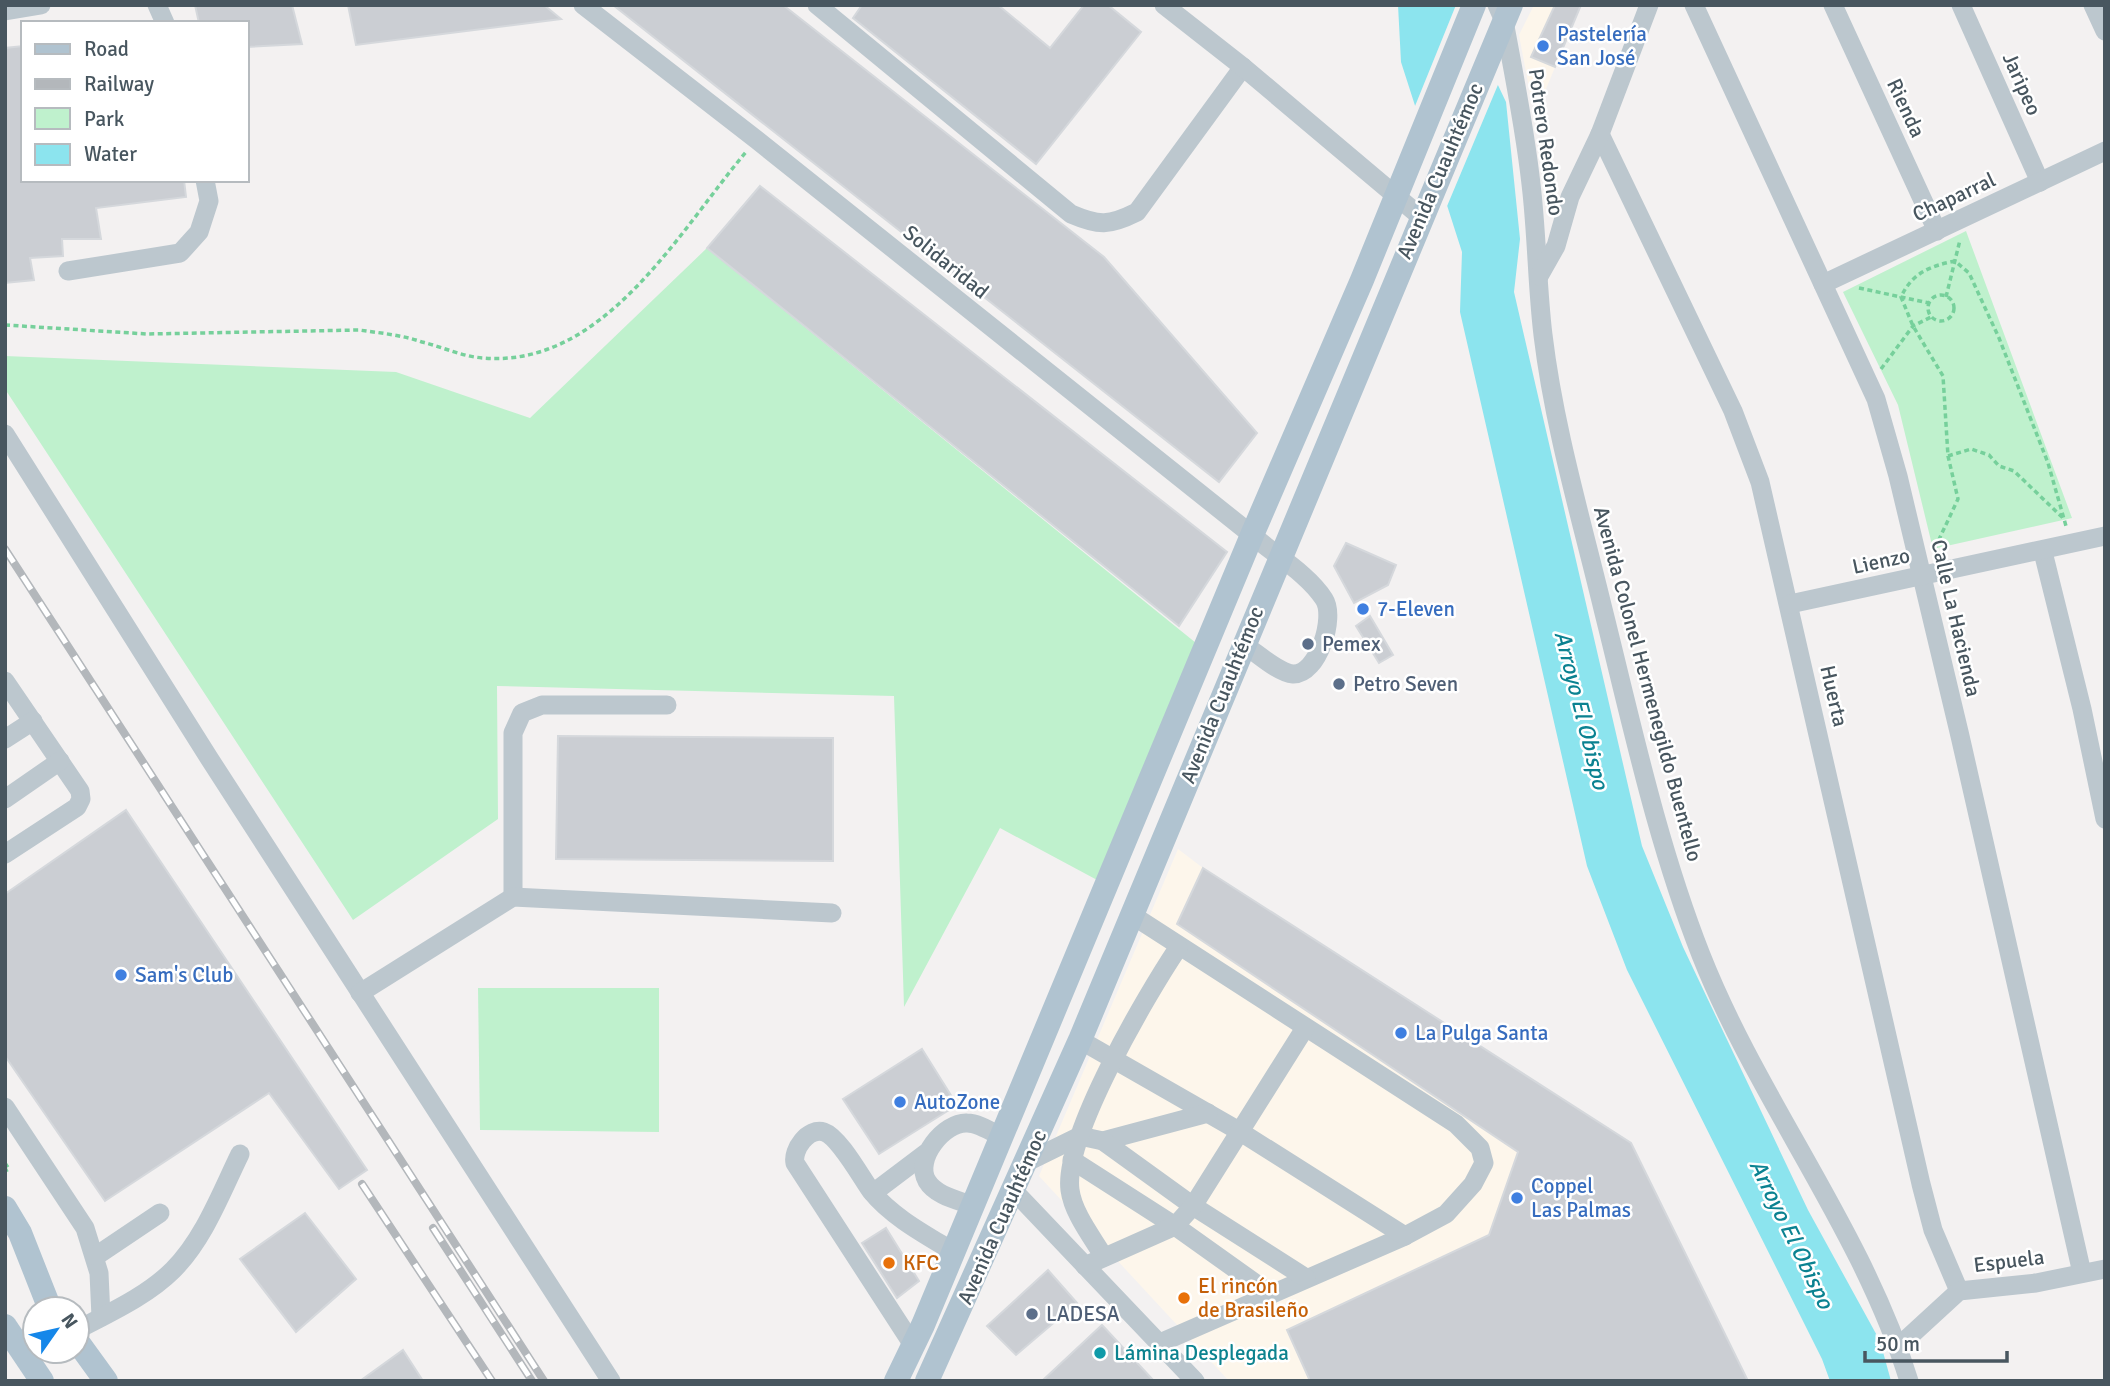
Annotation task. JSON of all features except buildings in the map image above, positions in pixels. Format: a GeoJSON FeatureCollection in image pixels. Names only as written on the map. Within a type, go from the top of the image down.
{"type":"FeatureCollection","features":[{"type":"Feature","properties":{"kind":"main road","name":"Avenida Cuauhtémoc"},"geometry":{"type":"LineString","coordinates":[[896,1381],[974,1206],[1474,5]]}},
{"type":"Feature","properties":{"kind":"main road","name":"Avenida Cuauhtémoc"},"geometry":{"type":"LineString","coordinates":[[927,1381],[1080,1040],[1502,18]]}},
{"type":"Feature","properties":{"kind":"main road"},"geometry":{"type":"LineString","coordinates":[[954,1252],[970,1236],[996,1199],[1014,1191],[1006,1169],[1016,1133],[1015,1107]]}},
{"type":"Feature","properties":{"kind":"main road"},"geometry":{"type":"LineString","coordinates":[[5,1208],[20,1233],[45,1295]]}},
{"type":"Feature","properties":{"kind":"main road"},"geometry":{"type":"LineString","coordinates":[[5,1246],[42,1295]]}},
{"type":"Feature","properties":{"kind":"main road"},"geometry":{"type":"LineString","coordinates":[[6,1327],[42,1381]]}},
{"type":"Feature","properties":{"kind":"main road"},"geometry":{"type":"LineString","coordinates":[[91,1360],[106,1381]]}},
{"type":"Feature","properties":{"kind":"street"},"geometry":{"type":"LineString","coordinates":[[5,11],[41,5]]}},
{"type":"Feature","properties":{"kind":"street"},"geometry":{"type":"LineString","coordinates":[[157,5],[164,21]]}},
{"type":"Feature","properties":{"kind":"street","name":"Solidaridad"},"geometry":{"type":"LineString","coordinates":[[583,5],[757,140],[1252,535],[1325,600],[1329,623],[1310,667],[1290,674],[1243,644]]}},
{"type":"Feature","properties":{"kind":"street"},"geometry":{"type":"LineString","coordinates":[[817,5],[1071,214],[1094,224],[1117,222],[1137,212],[1243,67]]}},
{"type":"Feature","properties":{"kind":"street"},"geometry":{"type":"LineString","coordinates":[[1164,5],[1424,209]]}},
{"type":"Feature","properties":{"kind":"street"},"geometry":{"type":"LineString","coordinates":[[1547,245],[1600,134],[1649,5]]}},
{"type":"Feature","properties":{"kind":"street","name":"Calle La Hacienda"},"geometry":{"type":"LineString","coordinates":[[1694,5],[1876,399],[1923,575],[2082,1273]]}},
{"type":"Feature","properties":{"kind":"street","name":"Rienda"},"geometry":{"type":"LineString","coordinates":[[1833,5],[1937,231]]}},
{"type":"Feature","properties":{"kind":"street","name":"Jaripeo"},"geometry":{"type":"LineString","coordinates":[[1961,5],[2040,182]]}},
{"type":"Feature","properties":{"kind":"street"},"geometry":{"type":"LineString","coordinates":[[2092,5],[2105,32]]}},
{"type":"Feature","properties":{"kind":"street","name":"Potrero Redondo"},"geometry":{"type":"LineString","coordinates":[[1502,18],[1531,185],[1547,245]]}},
{"type":"Feature","properties":{"kind":"street","name":"Huerta"},"geometry":{"type":"LineString","coordinates":[[1600,134],[1732,411],[1760,482],[1921,1184],[1933,1230],[1959,1291]]}},
{"type":"Feature","properties":{"kind":"street","name":"Chaparral"},"geometry":{"type":"LineString","coordinates":[[1824,284],[2105,151]]}},
{"type":"Feature","properties":{"kind":"street"},"geometry":{"type":"LineString","coordinates":[[68,271],[180,253],[199,232],[209,201],[205,182]]}},
{"type":"Feature","properties":{"kind":"street","name":"Avenida Colonel Hermenegildo Buentello"},"geometry":{"type":"LineString","coordinates":[[1547,245],[1539,277],[1543,334],[1557,420],[1647,788],[1666,851],[1701,955],[1723,1003],[1746,1051],[1864,1268],[1898,1347],[1909,1381]]}},
{"type":"Feature","properties":{"kind":"street"},"geometry":{"type":"LineString","coordinates":[[5,433],[360,993],[611,1381]]}},
{"type":"Feature","properties":{"kind":"street","name":"Lienzo"},"geometry":{"type":"LineString","coordinates":[[1790,604],[2043,552],[2105,536]]}},
{"type":"Feature","properties":{"kind":"street"},"geometry":{"type":"LineString","coordinates":[[2043,552],[2082,709],[2105,819]]}},
{"type":"Feature","properties":{"kind":"street"},"geometry":{"type":"LineString","coordinates":[[5,681],[80,791],[81,799],[77,807],[5,854]]}},
{"type":"Feature","properties":{"kind":"street"},"geometry":{"type":"LineString","coordinates":[[513,897],[513,733],[522,713],[542,705],[667,705]]}},
{"type":"Feature","properties":{"kind":"street"},"geometry":{"type":"LineString","coordinates":[[5,739],[33,720]]}},
{"type":"Feature","properties":{"kind":"street"},"geometry":{"type":"LineString","coordinates":[[5,799],[60,761]]}},
{"type":"Feature","properties":{"kind":"street"},"geometry":{"type":"LineString","coordinates":[[360,993],[513,897],[832,913]]}},
{"type":"Feature","properties":{"kind":"street"},"geometry":{"type":"LineString","coordinates":[[1132,915],[1178,948],[1456,1124],[1480,1148],[1484,1163],[1473,1184],[1446,1214],[1405,1236],[1269,1293],[1160,1343]]}},
{"type":"Feature","properties":{"kind":"street"},"geometry":{"type":"LineString","coordinates":[[1104,1257],[1070,1194],[1072,1160],[1114,1060],[1148,995],[1178,948]]}},
{"type":"Feature","properties":{"kind":"street"},"geometry":{"type":"LineString","coordinates":[[1085,1266],[1175,1226],[1193,1206],[1305,1028]]}},
{"type":"Feature","properties":{"kind":"street"},"geometry":{"type":"LineString","coordinates":[[1080,1040],[1238,1131],[1405,1236]]}},
{"type":"Feature","properties":{"kind":"street"},"geometry":{"type":"LineString","coordinates":[[5,1107],[85,1228],[96,1256],[101,1317]]}},
{"type":"Feature","properties":{"kind":"street"},"geometry":{"type":"LineString","coordinates":[[1103,1141],[1208,1113]]}},
{"type":"Feature","properties":{"kind":"street"},"geometry":{"type":"LineString","coordinates":[[873,1194],[926,1153],[944,1134],[961,1123],[970,1122],[1002,1137]]}},
{"type":"Feature","properties":{"kind":"street"},"geometry":{"type":"LineString","coordinates":[[913,1345],[795,1163],[793,1155],[797,1146],[810,1136],[825,1132],[834,1139],[873,1194],[904,1219],[954,1252]]}},
{"type":"Feature","properties":{"kind":"street"},"geometry":{"type":"LineString","coordinates":[[1027,1162],[1080,1136],[1103,1141],[1193,1206],[1306,1278]]}},
{"type":"Feature","properties":{"kind":"street"},"geometry":{"type":"LineString","coordinates":[[926,1153],[923,1168],[927,1181],[939,1193],[974,1206]]}},
{"type":"Feature","properties":{"kind":"street"},"geometry":{"type":"LineString","coordinates":[[91,1322],[156,1284],[174,1269],[209,1217],[240,1154]]}},
{"type":"Feature","properties":{"kind":"street"},"geometry":{"type":"LineString","coordinates":[[1072,1160],[1175,1226],[1269,1293]]}},
{"type":"Feature","properties":{"kind":"street"},"geometry":{"type":"LineString","coordinates":[[1014,1191],[1195,1381]]}},
{"type":"Feature","properties":{"kind":"street"},"geometry":{"type":"LineString","coordinates":[[96,1256],[160,1213]]}},
{"type":"Feature","properties":{"kind":"street","name":"Espuela"},"geometry":{"type":"LineString","coordinates":[[1898,1347],[1959,1291],[2036,1283],[2105,1269]]}},
{"type":"Feature","properties":{"kind":"path"},"geometry":{"type":"LineString","coordinates":[[5,325],[148,334],[359,330],[394,335],[482,358],[527,356],[557,346],[587,330],[617,305],[666,252],[757,140]]}},
{"type":"Feature","properties":{"kind":"path"},"geometry":{"type":"LineString","coordinates":[[1946,297],[1965,217]]}},
{"type":"Feature","properties":{"kind":"path"},"geometry":{"type":"LineString","coordinates":[[1923,575],[1958,499],[1948,456],[1943,376],[1913,326],[1901,297],[1908,283],[1923,271],[1955,261]]}},
{"type":"Feature","properties":{"kind":"path"},"geometry":{"type":"LineString","coordinates":[[1955,261],[1969,273],[1983,299],[2048,463],[2072,544]]}},
{"type":"Feature","properties":{"kind":"path"},"geometry":{"type":"LineString","coordinates":[[1824,284],[1850,286],[1929,303]]}},
{"type":"Feature","properties":{"kind":"path"},"geometry":{"type":"LineString","coordinates":[[1946,297],[1952,303],[1951,317],[1937,321],[1931,317],[1929,303],[1933,298],[1946,297]]}},
{"type":"Feature","properties":{"kind":"path"},"geometry":{"type":"LineString","coordinates":[[1866,377],[1885,367],[1913,326],[1931,317]]}},
{"type":"Feature","properties":{"kind":"path"},"geometry":{"type":"LineString","coordinates":[[1948,456],[1971,449],[1989,455],[1999,466],[2014,471],[2063,518]]}},
{"type":"Feature","properties":{"kind":"path"},"geometry":{"type":"LineString","coordinates":[[5,1163],[9,1169],[5,1171]]}},
{"type":"Feature","properties":{"kind":"shaded area"},"geometry":{"type":"Polygon","coordinates":[[[1534,5],[1581,5],[1538,108],[1532,104],[1519,35],[1534,5]]]}},
{"type":"Feature","properties":{"kind":"shaded area"},"geometry":{"type":"Polygon","coordinates":[[[1178,849],[1203,868],[1631,1143],[1748,1381],[1229,1381],[1039,1176],[1178,849]]]}},
{"type":"Feature","properties":{"kind":"green space"},"geometry":{"type":"Polygon","coordinates":[[[1966,231],[2072,518],[1933,549],[1898,405],[1843,292],[1966,231]]]}},
{"type":"Feature","properties":{"kind":"green space"},"geometry":{"type":"Polygon","coordinates":[[[707,248],[1196,643],[1099,881],[1000,828],[904,1007],[894,696],[497,686],[498,819],[353,920],[5,389],[5,356],[396,372],[530,418],[707,248]]]}},
{"type":"Feature","properties":{"kind":"green space"},"geometry":{"type":"Polygon","coordinates":[[[478,988],[659,988],[659,1132],[480,1130],[478,988]]]}},
{"type":"Feature","properties":{"kind":"water","name":"Arroyo El Obispo"},"geometry":{"type":"Polygon","coordinates":[[[1398,5],[1470,5],[1487,62],[1506,102],[1520,239],[1514,292],[1642,846],[1683,947],[1808,1210],[1880,1341],[1891,1381],[1830,1381],[1822,1359],[1627,970],[1587,866],[1460,312],[1462,252],[1401,62],[1398,5]]]}},
{"type":"Feature","properties":{"kind":"pier"},"geometry":{"type":"Polygon","coordinates":[[[1456,5],[1473,5],[1490,61],[1500,80],[1445,211],[1413,111],[1456,5]]]}},
{"type":"Feature","properties":{"kind":"railway"},"geometry":{"type":"LineString","coordinates":[[5,549],[544,1381]]}},
{"type":"Feature","properties":{"kind":"railway"},"geometry":{"type":"LineString","coordinates":[[362,1184],[492,1381]]}},
{"type":"Feature","properties":{"kind":"railway"},"geometry":{"type":"LineString","coordinates":[[433,1228],[532,1381]]}},
{"type":"Feature","properties":{"kind":"place","name":"Pastelería San José"},"geometry":{"type":"Point","coordinates":[1543,46]}},
{"type":"Feature","properties":{"kind":"place","name":"7-Eleven"},"geometry":{"type":"Point","coordinates":[1363,609]}},
{"type":"Feature","properties":{"kind":"place","name":"Pemex"},"geometry":{"type":"Point","coordinates":[1308,644]}},
{"type":"Feature","properties":{"kind":"place","name":"Petro Seven"},"geometry":{"type":"Point","coordinates":[1339,684]}},
{"type":"Feature","properties":{"kind":"place","name":"Sam's Club"},"geometry":{"type":"Point","coordinates":[121,975]}},
{"type":"Feature","properties":{"kind":"place","name":"La Pulga Santa"},"geometry":{"type":"Point","coordinates":[1401,1033]}},
{"type":"Feature","properties":{"kind":"place","name":"AutoZone"},"geometry":{"type":"Point","coordinates":[900,1102]}},
{"type":"Feature","properties":{"kind":"place","name":"Coppel Las Palmas"},"geometry":{"type":"Point","coordinates":[1517,1198]}},
{"type":"Feature","properties":{"kind":"place","name":"KFC"},"geometry":{"type":"Point","coordinates":[889,1263]}},
{"type":"Feature","properties":{"kind":"place","name":"El rincón de Brasileño"},"geometry":{"type":"Point","coordinates":[1184,1298]}},
{"type":"Feature","properties":{"kind":"place","name":"LADESA"},"geometry":{"type":"Point","coordinates":[1032,1314]}},
{"type":"Feature","properties":{"kind":"place","name":"Lámina Desplegada"},"geometry":{"type":"Point","coordinates":[1100,1353]}}]}
